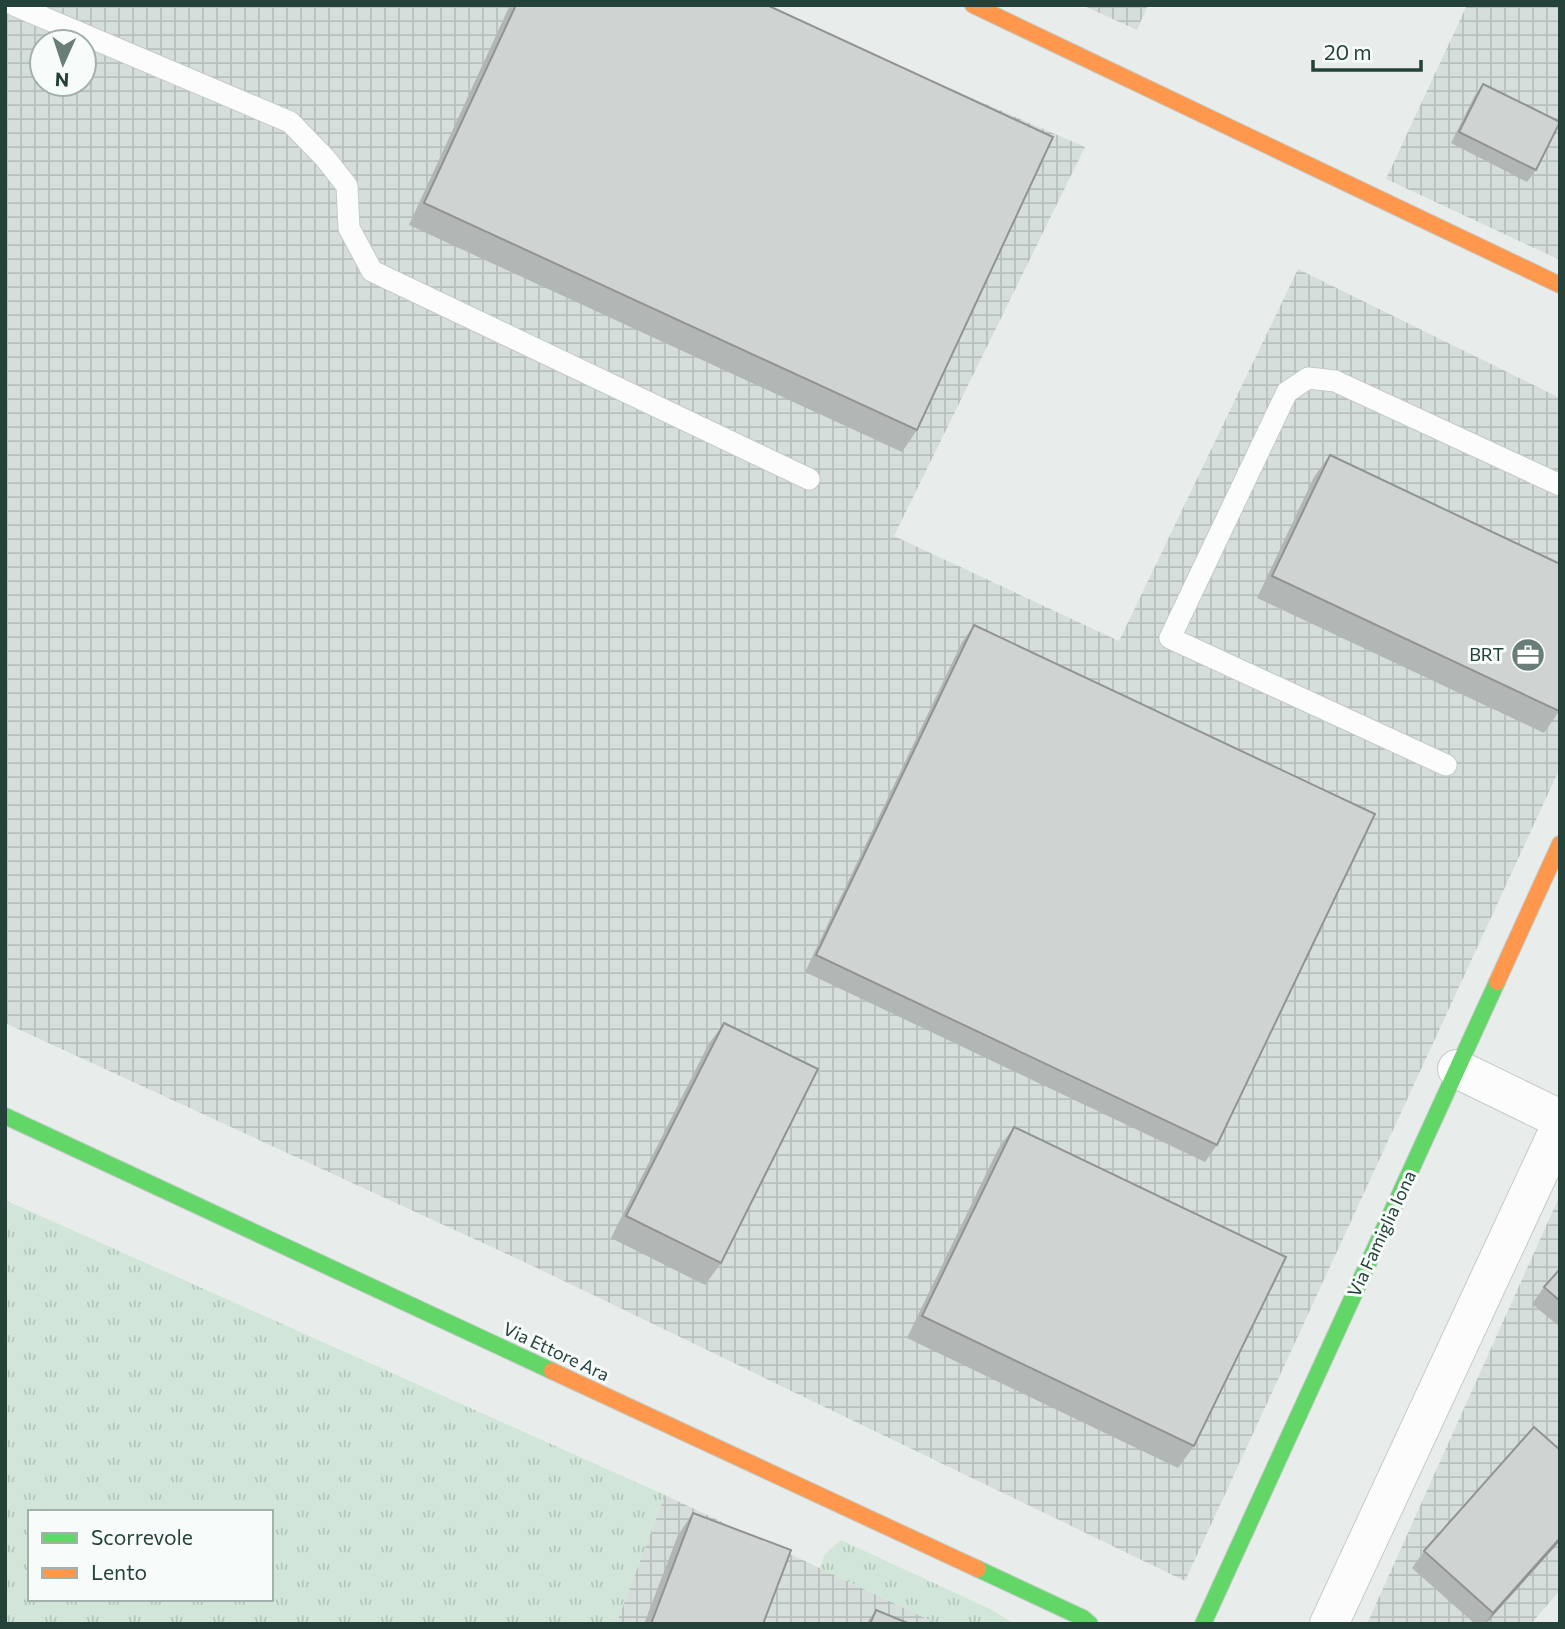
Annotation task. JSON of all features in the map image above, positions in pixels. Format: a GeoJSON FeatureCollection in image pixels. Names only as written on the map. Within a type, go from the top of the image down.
{"type":"FeatureCollection","features":[{"type":"Feature","properties":{"kind":"street"},"geometry":{"type":"LineString","coordinates":[[973,5],[1560,285]]}},
{"type":"Feature","properties":{"kind":"street","name":"Via Famiglia Iona"},"geometry":{"type":"LineString","coordinates":[[1203,1624],[1560,844]]}},
{"type":"Feature","properties":{"kind":"street"},"geometry":{"type":"LineString","coordinates":[[1457,1069],[1560,1119]]}},
{"type":"Feature","properties":{"kind":"street","name":"Via Ettore Ara"},"geometry":{"type":"LineString","coordinates":[[5,1116],[1071,1612],[1090,1624]]}},
{"type":"Feature","properties":{"kind":"street"},"geometry":{"type":"LineString","coordinates":[[1329,1624],[1560,1127]]}},
{"type":"Feature","properties":{"kind":"lane"},"geometry":{"type":"LineString","coordinates":[[15,5],[290,122],[325,158],[347,186],[349,228],[372,271],[809,479]]}},
{"type":"Feature","properties":{"kind":"lane"},"geometry":{"type":"LineString","coordinates":[[1446,765],[1170,638],[1287,392],[1308,378],[1335,381],[1560,485]]}},
{"type":"Feature","properties":{"kind":"shaded area"},"geometry":{"type":"Polygon","coordinates":[[[5,5],[757,5],[1085,147],[894,536],[1119,641],[1298,269],[1560,398],[1560,768],[1185,1581],[535,1267],[5,1023],[5,5]]]}},
{"type":"Feature","properties":{"kind":"shaded area"},"geometry":{"type":"Polygon","coordinates":[[[1082,5],[1148,5],[1137,30],[1082,5]]]}},
{"type":"Feature","properties":{"kind":"shaded area"},"geometry":{"type":"Polygon","coordinates":[[[1467,5],[1560,5],[1560,260],[1386,179],[1467,5]]]}},
{"type":"Feature","properties":{"kind":"shaded area"},"geometry":{"type":"Polygon","coordinates":[[[1560,1195],[1560,1590],[1531,1624],[1367,1624],[1560,1195]]]}},
{"type":"Feature","properties":{"kind":"shaded area"},"geometry":{"type":"Polygon","coordinates":[[[665,1495],[938,1624],[616,1624],[665,1495]]]}},
{"type":"Feature","properties":{"kind":"green space"},"geometry":{"type":"Polygon","coordinates":[[[5,1200],[665,1495],[616,1624],[5,1624],[5,1200]]]}},
{"type":"Feature","properties":{"kind":"green space"},"geometry":{"type":"Polygon","coordinates":[[[841,1540],[990,1609],[1015,1624],[938,1624],[820,1568],[825,1554],[841,1540]]]}},
{"type":"Feature","properties":{"kind":"building"},"geometry":{"type":"Polygon","coordinates":[[[516,5],[767,5],[1053,137],[917,430],[424,203],[516,5]]]}},
{"type":"Feature","properties":{"kind":"building"},"geometry":{"type":"Polygon","coordinates":[[[1483,84],[1560,122],[1536,170],[1459,132],[1483,84]]]}},
{"type":"Feature","properties":{"kind":"building"},"geometry":{"type":"Polygon","coordinates":[[[1330,455],[1560,564],[1559,711],[1272,576],[1330,455]]]}},
{"type":"Feature","properties":{"kind":"building"},"geometry":{"type":"Polygon","coordinates":[[[974,625],[1375,814],[1217,1145],[816,955],[974,625]]]}},
{"type":"Feature","properties":{"kind":"building"},"geometry":{"type":"Polygon","coordinates":[[[724,1023],[818,1069],[721,1263],[626,1216],[724,1023]]]}},
{"type":"Feature","properties":{"kind":"building"},"geometry":{"type":"Polygon","coordinates":[[[1014,1127],[1286,1257],[1194,1446],[922,1316],[1014,1127]]]}},
{"type":"Feature","properties":{"kind":"building"},"geometry":{"type":"Polygon","coordinates":[[[1560,1269],[1560,1301],[1544,1287],[1560,1269]]]}},
{"type":"Feature","properties":{"kind":"building"},"geometry":{"type":"Polygon","coordinates":[[[1534,1427],[1560,1450],[1560,1538],[1493,1613],[1424,1551],[1534,1427]]]}},
{"type":"Feature","properties":{"kind":"building"},"geometry":{"type":"Polygon","coordinates":[[[693,1513],[791,1550],[763,1624],[651,1624],[693,1513]]]}},
{"type":"Feature","properties":{"kind":"building"},"geometry":{"type":"Polygon","coordinates":[[[876,1610],[910,1624],[870,1624],[876,1610]]]}},
{"type":"Feature","properties":{"kind":"traffic: fast"},"geometry":{"type":"LineString","coordinates":[[1203,1624],[1497,982]]}},
{"type":"Feature","properties":{"kind":"traffic: fast"},"geometry":{"type":"LineString","coordinates":[[5,1116],[552,1371]]}},
{"type":"Feature","properties":{"kind":"traffic: fast"},"geometry":{"type":"LineString","coordinates":[[978,1569],[1083,1618],[1090,1624]]}},
{"type":"Feature","properties":{"kind":"traffic: slow"},"geometry":{"type":"LineString","coordinates":[[973,5],[1560,285]]}},
{"type":"Feature","properties":{"kind":"traffic: slow"},"geometry":{"type":"LineString","coordinates":[[1497,982],[1560,844]]}},
{"type":"Feature","properties":{"kind":"traffic: slow"},"geometry":{"type":"LineString","coordinates":[[552,1371],[978,1569]]}},
{"type":"Feature","properties":{"kind":"place","name":"BRT"},"geometry":{"type":"Point","coordinates":[1528,655]}}]}
